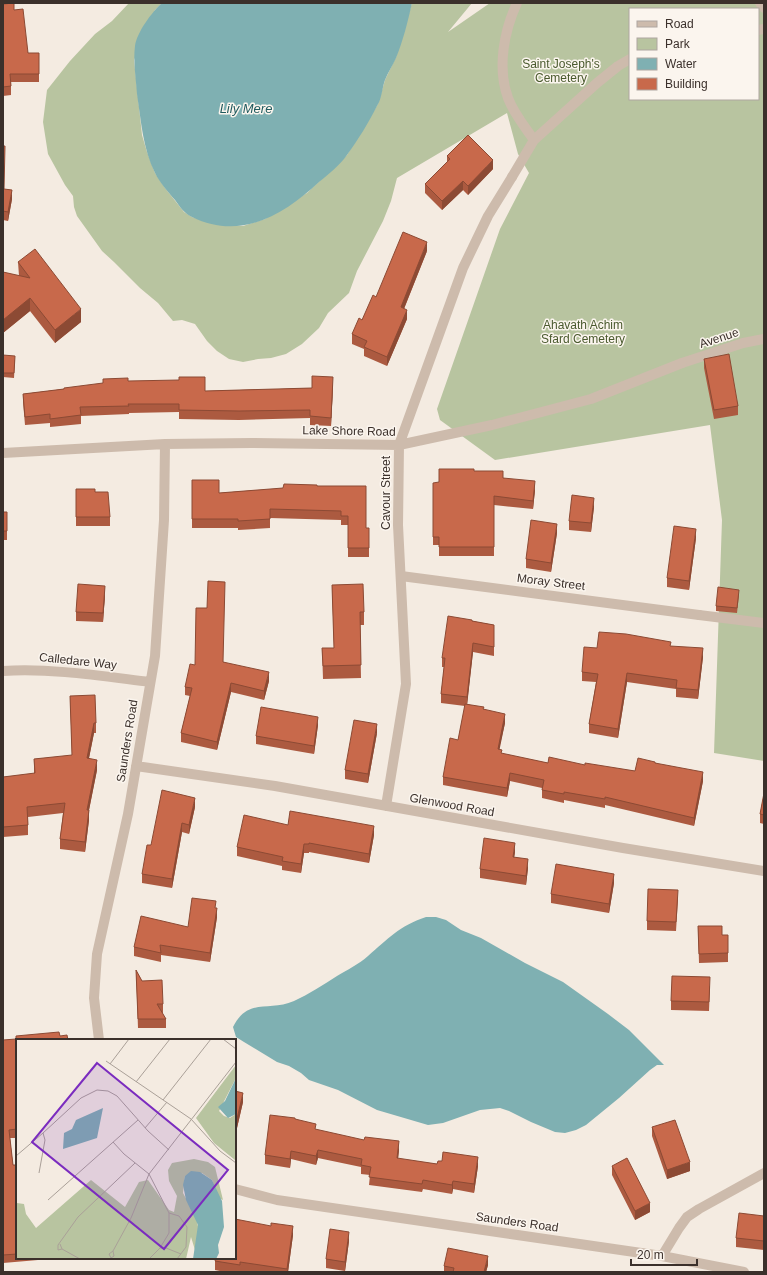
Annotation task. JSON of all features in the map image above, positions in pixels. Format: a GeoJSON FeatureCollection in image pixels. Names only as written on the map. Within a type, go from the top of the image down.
{"type":"FeatureCollection","features":[{"type":"Feature","properties":{"kind":"street"},"geometry":{"type":"LineString","coordinates":[[517,3],[504,42],[502,69],[508,98],[516,115],[534,140]]}},
{"type":"Feature","properties":{"kind":"street"},"geometry":{"type":"LineString","coordinates":[[760,3],[764,8]]}},
{"type":"Feature","properties":{"kind":"street","name":"Cavour Street"},"geometry":{"type":"LineString","coordinates":[[386,806],[406,684],[398,525],[399,445],[463,268],[488,216],[534,140],[597,83],[618,66],[629,60]]}},
{"type":"Feature","properties":{"kind":"street","name":"Avenue"},"geometry":{"type":"LineString","coordinates":[[682,364],[743,343],[764,339]]}},
{"type":"Feature","properties":{"kind":"street","name":"Lake Shore Road"},"geometry":{"type":"LineString","coordinates":[[3,453],[165,444],[251,443],[399,445],[492,424],[591,399],[682,364]]}},
{"type":"Feature","properties":{"kind":"street","name":"Saunders Road"},"geometry":{"type":"LineString","coordinates":[[99,1039],[94,998],[97,954],[128,814],[155,656],[162,543],[165,444]]}},
{"type":"Feature","properties":{"kind":"street","name":"Moray Street"},"geometry":{"type":"LineString","coordinates":[[401,576],[764,623]]}},
{"type":"Feature","properties":{"kind":"street","name":"Calledare Way"},"geometry":{"type":"LineString","coordinates":[[3,670],[62,671],[150,682]]}},
{"type":"Feature","properties":{"kind":"street","name":"Glenwood Road"},"geometry":{"type":"LineString","coordinates":[[136,766],[275,786],[623,848],[764,871]]}},
{"type":"Feature","properties":{"kind":"street"},"geometry":{"type":"LineString","coordinates":[[662,1256],[687,1217],[764,1173]]}},
{"type":"Feature","properties":{"kind":"street","name":"Saunders Road"},"geometry":{"type":"LineString","coordinates":[[236,1189],[277,1200],[662,1256],[744,1272]]}},
{"type":"Feature","properties":{"kind":"green space"},"geometry":{"type":"Polygon","coordinates":[[[129,3],[162,3],[155,10],[134,60],[142,135],[147,152],[155,173],[184,212],[192,217],[211,223],[243,226],[265,219],[307,193],[347,155],[378,104],[385,80],[396,57],[412,3],[472,3],[448,32],[490,3],[764,3],[764,761],[714,753],[722,520],[710,425],[495,460],[440,420],[437,409],[500,229],[529,173],[518,154],[507,113],[397,178],[391,201],[383,221],[357,271],[349,293],[328,313],[319,328],[302,344],[286,354],[243,362],[229,359],[217,351],[207,341],[195,324],[182,320],[173,321],[158,303],[140,288],[102,251],[77,216],[73,196],[65,185],[48,154],[43,122],[47,90],[70,61],[95,34],[112,21],[129,3]]]}},
{"type":"Feature","properties":{"kind":"water","name":"Lily Mere"},"geometry":{"type":"Polygon","coordinates":[[[162,3],[412,3],[401,45],[385,80],[379,103],[363,131],[344,159],[305,194],[276,214],[260,221],[244,225],[227,226],[210,224],[184,212],[159,180],[148,154],[143,135],[137,94],[134,52],[139,35],[146,23],[162,3]]]}},
{"type":"Feature","properties":{"kind":"water"},"geometry":{"type":"Polygon","coordinates":[[[426,917],[436,917],[446,920],[461,930],[481,938],[525,963],[563,982],[629,1030],[664,1065],[657,1065],[650,1070],[586,1125],[565,1133],[555,1132],[500,1108],[480,1110],[443,1123],[428,1125],[377,1110],[338,1090],[309,1080],[301,1073],[289,1066],[277,1062],[236,1037],[233,1027],[245,1012],[252,1008],[285,1004],[294,1001],[361,962],[408,924],[426,917]]]}},
{"type":"Feature","properties":{"kind":"building"},"geometry":{"type":"Polygon","coordinates":[[[14,3],[14,10],[23,9],[28,53],[39,53],[39,74],[10,74],[11,86],[3,87],[3,4],[14,3]]]}},
{"type":"Feature","properties":{"kind":"building"},"geometry":{"type":"Polygon","coordinates":[[[468,135],[493,160],[468,186],[463,181],[442,201],[425,184],[450,159],[447,156],[468,135]]]}},
{"type":"Feature","properties":{"kind":"building"},"geometry":{"type":"Polygon","coordinates":[[[3,146],[5,146],[4,189],[12,190],[8,212],[3,211],[3,146]]]}},
{"type":"Feature","properties":{"kind":"building"},"geometry":{"type":"Polygon","coordinates":[[[403,232],[427,242],[401,307],[407,310],[387,357],[364,347],[367,341],[352,334],[359,318],[362,320],[373,295],[376,297],[403,232]]]}},
{"type":"Feature","properties":{"kind":"building"},"geometry":{"type":"Polygon","coordinates":[[[35,249],[81,309],[55,330],[30,298],[3,320],[3,272],[30,278],[18,262],[35,249]]]}},
{"type":"Feature","properties":{"kind":"building"},"geometry":{"type":"Polygon","coordinates":[[[729,354],[738,406],[714,410],[704,359],[729,354]]]}},
{"type":"Feature","properties":{"kind":"building"},"geometry":{"type":"Polygon","coordinates":[[[3,355],[15,356],[14,373],[3,373],[3,355]]]}},
{"type":"Feature","properties":{"kind":"building"},"geometry":{"type":"Polygon","coordinates":[[[312,376],[333,377],[331,418],[310,416],[310,410],[179,410],[179,404],[128,404],[129,406],[80,407],[81,415],[50,419],[50,414],[25,417],[23,394],[103,383],[103,379],[128,378],[128,381],[179,380],[179,377],[205,377],[205,391],[312,388],[312,376]]]}},
{"type":"Feature","properties":{"kind":"building"},"geometry":{"type":"Polygon","coordinates":[[[439,469],[503,471],[503,478],[535,481],[533,501],[494,496],[494,547],[439,547],[439,537],[433,537],[433,483],[439,482],[439,469]]]}},
{"type":"Feature","properties":{"kind":"building"},"geometry":{"type":"Polygon","coordinates":[[[192,480],[219,480],[219,493],[283,488],[284,484],[366,486],[366,528],[369,528],[369,548],[348,548],[348,516],[341,516],[341,511],[270,509],[270,519],[238,521],[238,519],[192,519],[192,480]]]}},
{"type":"Feature","properties":{"kind":"building"},"geometry":{"type":"Polygon","coordinates":[[[76,489],[95,489],[95,492],[108,492],[110,517],[76,517],[76,489]]]}},
{"type":"Feature","properties":{"kind":"building"},"geometry":{"type":"Polygon","coordinates":[[[572,495],[594,498],[591,523],[569,521],[572,495]]]}},
{"type":"Feature","properties":{"kind":"building"},"geometry":{"type":"Polygon","coordinates":[[[3,512],[7,512],[7,531],[3,531],[3,512]]]}},
{"type":"Feature","properties":{"kind":"building"},"geometry":{"type":"Polygon","coordinates":[[[531,520],[557,524],[551,563],[526,559],[531,520]]]}},
{"type":"Feature","properties":{"kind":"building"},"geometry":{"type":"Polygon","coordinates":[[[674,526],[696,529],[689,581],[667,578],[674,526]]]}},
{"type":"Feature","properties":{"kind":"building"},"geometry":{"type":"Polygon","coordinates":[[[208,581],[225,582],[223,662],[269,672],[264,691],[231,683],[217,742],[181,733],[192,688],[185,687],[190,664],[195,665],[196,608],[207,608],[208,581]]]}},
{"type":"Feature","properties":{"kind":"building"},"geometry":{"type":"Polygon","coordinates":[[[78,584],[105,586],[103,613],[76,612],[78,584]]]}},
{"type":"Feature","properties":{"kind":"building"},"geometry":{"type":"Polygon","coordinates":[[[363,584],[364,612],[360,612],[361,665],[323,666],[322,648],[334,648],[332,585],[363,584]]]}},
{"type":"Feature","properties":{"kind":"building"},"geometry":{"type":"Polygon","coordinates":[[[718,587],[739,590],[737,608],[716,606],[718,587]]]}},
{"type":"Feature","properties":{"kind":"building"},"geometry":{"type":"Polygon","coordinates":[[[448,616],[494,625],[494,647],[473,643],[467,697],[441,694],[445,658],[442,658],[448,616]]]}},
{"type":"Feature","properties":{"kind":"building"},"geometry":{"type":"Polygon","coordinates":[[[599,632],[626,634],[671,642],[670,646],[703,648],[698,690],[676,688],[677,680],[627,673],[618,729],[589,724],[598,674],[582,672],[584,647],[597,648],[599,632]]]}},
{"type":"Feature","properties":{"kind":"building"},"geometry":{"type":"Polygon","coordinates":[[[95,695],[96,723],[94,723],[87,758],[97,760],[87,810],[89,810],[85,842],[60,839],[65,803],[27,807],[28,825],[3,827],[3,777],[35,773],[34,759],[72,755],[70,696],[95,695]]]}},
{"type":"Feature","properties":{"kind":"building"},"geometry":{"type":"Polygon","coordinates":[[[465,704],[484,707],[483,709],[505,714],[498,749],[502,750],[501,753],[548,763],[549,757],[585,765],[585,763],[635,771],[638,758],[655,763],[703,772],[694,818],[605,797],[605,799],[542,790],[544,780],[510,773],[507,788],[443,777],[450,738],[458,740],[465,704]]]}},
{"type":"Feature","properties":{"kind":"building"},"geometry":{"type":"Polygon","coordinates":[[[261,707],[318,717],[314,746],[256,736],[261,707]]]}},
{"type":"Feature","properties":{"kind":"building"},"geometry":{"type":"Polygon","coordinates":[[[354,720],[377,724],[368,774],[345,770],[354,720]]]}},
{"type":"Feature","properties":{"kind":"building"},"geometry":{"type":"Polygon","coordinates":[[[162,790],[195,798],[189,825],[182,823],[172,879],[142,874],[147,845],[151,845],[162,790]]]}},
{"type":"Feature","properties":{"kind":"building"},"geometry":{"type":"Polygon","coordinates":[[[764,793],[764,815],[760,814],[764,793]]]}},
{"type":"Feature","properties":{"kind":"building"},"geometry":{"type":"Polygon","coordinates":[[[290,811],[374,826],[369,854],[309,843],[304,844],[301,864],[282,861],[283,857],[237,847],[244,815],[288,825],[290,811]]]}},
{"type":"Feature","properties":{"kind":"building"},"geometry":{"type":"Polygon","coordinates":[[[484,838],[515,843],[513,857],[528,859],[526,876],[480,869],[484,838]]]}},
{"type":"Feature","properties":{"kind":"building"},"geometry":{"type":"Polygon","coordinates":[[[556,864],[614,874],[609,904],[551,894],[556,864]]]}},
{"type":"Feature","properties":{"kind":"building"},"geometry":{"type":"Polygon","coordinates":[[[648,889],[678,890],[676,922],[647,921],[648,889]]]}},
{"type":"Feature","properties":{"kind":"building"},"geometry":{"type":"Polygon","coordinates":[[[192,898],[216,901],[215,908],[217,908],[210,953],[160,945],[161,953],[134,947],[141,916],[188,927],[192,898]]]}},
{"type":"Feature","properties":{"kind":"building"},"geometry":{"type":"Polygon","coordinates":[[[698,926],[722,926],[722,935],[728,935],[728,953],[699,954],[698,926]]]}},
{"type":"Feature","properties":{"kind":"building"},"geometry":{"type":"Polygon","coordinates":[[[136,970],[142,981],[162,980],[163,1004],[157,1004],[166,1019],[138,1019],[136,970]]]}},
{"type":"Feature","properties":{"kind":"building"},"geometry":{"type":"Polygon","coordinates":[[[672,976],[710,977],[709,1002],[671,1001],[672,976]]]}},
{"type":"Feature","properties":{"kind":"building"},"geometry":{"type":"Polygon","coordinates":[[[59,1032],[60,1036],[67,1035],[68,1039],[16,1039],[16,1036],[59,1032]]]}},
{"type":"Feature","properties":{"kind":"building"},"geometry":{"type":"Polygon","coordinates":[[[16,1039],[16,1129],[9,1130],[13,1165],[16,1165],[16,1254],[3,1255],[3,1040],[16,1039]]]}},
{"type":"Feature","properties":{"kind":"building"},"geometry":{"type":"Polygon","coordinates":[[[236,1091],[243,1093],[236,1118],[236,1091]]]}},
{"type":"Feature","properties":{"kind":"building"},"geometry":{"type":"Polygon","coordinates":[[[270,1115],[295,1118],[316,1124],[315,1129],[364,1140],[365,1137],[399,1141],[397,1158],[437,1164],[438,1161],[442,1161],[443,1152],[478,1157],[474,1184],[453,1181],[452,1185],[423,1180],[422,1184],[369,1177],[371,1167],[361,1165],[362,1159],[318,1150],[316,1156],[291,1151],[290,1159],[265,1155],[270,1115]]]}},
{"type":"Feature","properties":{"kind":"building"},"geometry":{"type":"Polygon","coordinates":[[[675,1120],[690,1162],[667,1170],[652,1127],[675,1120]]]}},
{"type":"Feature","properties":{"kind":"building"},"geometry":{"type":"Polygon","coordinates":[[[627,1158],[650,1203],[635,1211],[612,1166],[627,1158]]]}},
{"type":"Feature","properties":{"kind":"building"},"geometry":{"type":"Polygon","coordinates":[[[739,1213],[764,1216],[764,1241],[736,1238],[739,1213]]]}},
{"type":"Feature","properties":{"kind":"building"},"geometry":{"type":"Polygon","coordinates":[[[236,1219],[271,1226],[271,1223],[293,1226],[287,1269],[240,1262],[240,1265],[215,1261],[216,1259],[236,1259],[236,1219]]]}},
{"type":"Feature","properties":{"kind":"building"},"geometry":{"type":"Polygon","coordinates":[[[330,1229],[349,1232],[345,1262],[326,1259],[330,1229]]]}},
{"type":"Feature","properties":{"kind":"building"},"geometry":{"type":"Polygon","coordinates":[[[448,1248],[488,1256],[484,1272],[453,1272],[454,1268],[444,1266],[448,1248]]]}},
{"type":"Feature","properties":{"kind":"park label","name":"Saint Joseph's Cemetery"},"geometry":{"type":"Point","coordinates":[561,71]}},
{"type":"Feature","properties":{"kind":"park label","name":"Ahavath Achim Sfard Cemetery"},"geometry":{"type":"Point","coordinates":[583,332]}}]}
